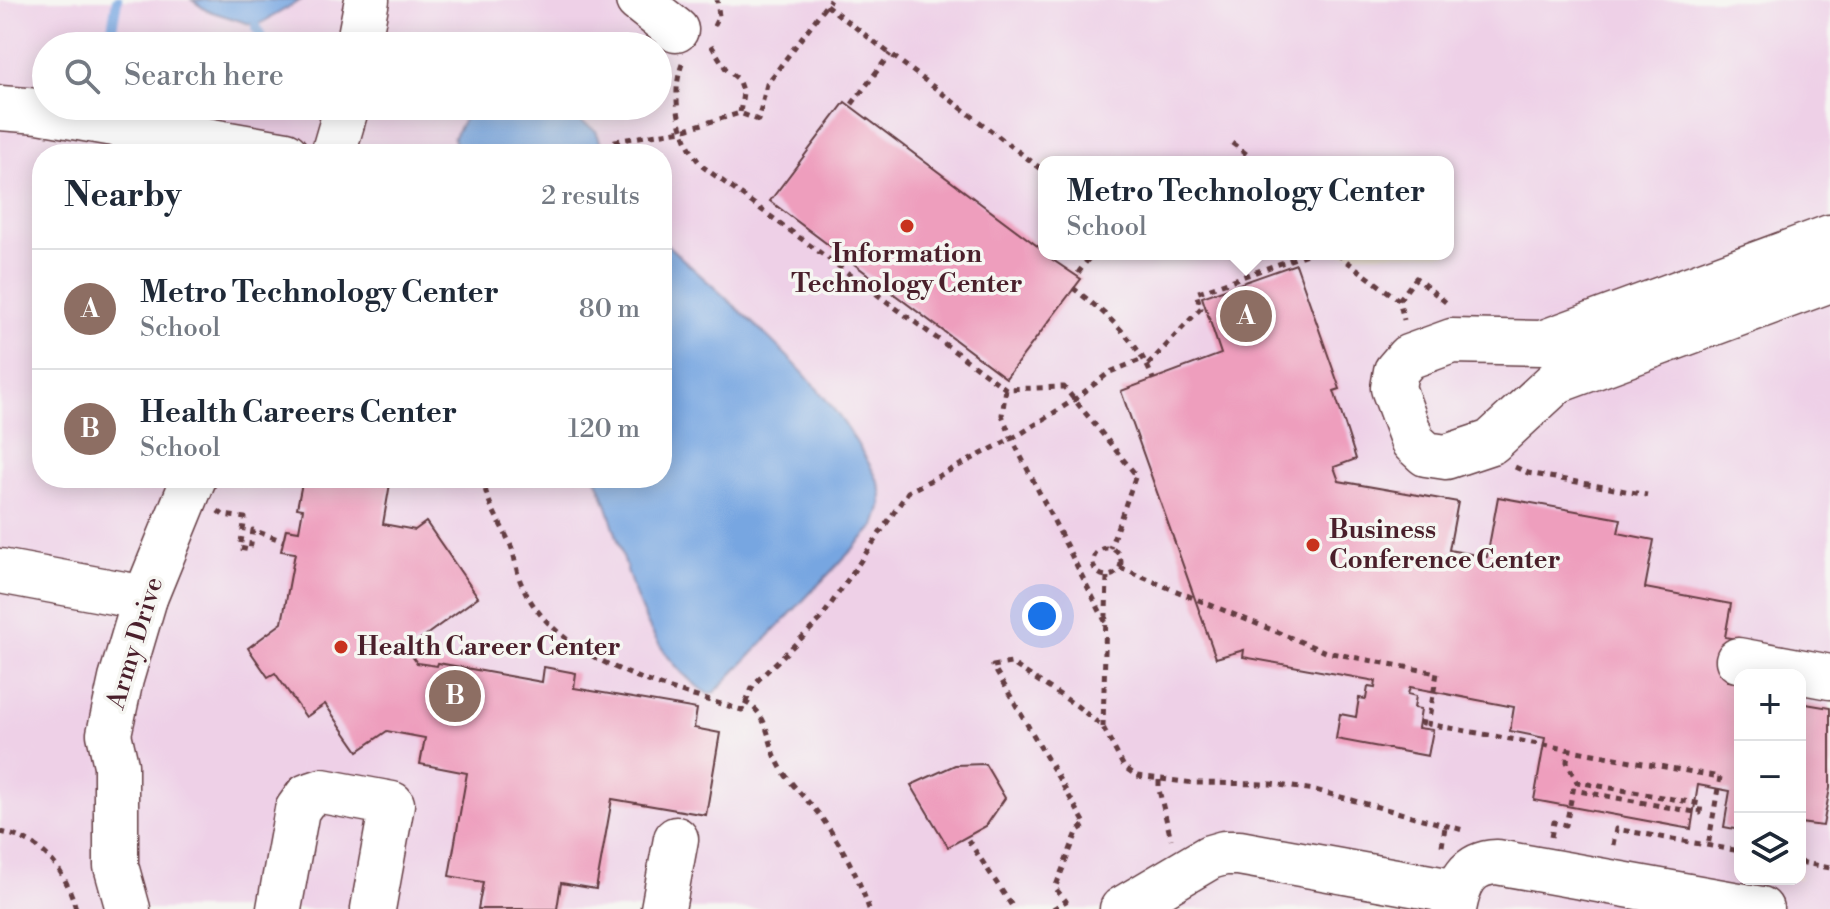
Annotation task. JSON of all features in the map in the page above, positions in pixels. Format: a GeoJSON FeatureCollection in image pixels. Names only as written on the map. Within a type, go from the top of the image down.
{"type":"FeatureCollection","features":[{"type":"Feature","properties":{"kind":"street"},"geometry":{"type":"LineString","coordinates":[[361,32],[367,0]]}},
{"type":"Feature","properties":{"kind":"street"},"geometry":{"type":"LineString","coordinates":[[638,0],[694,41]]}},
{"type":"Feature","properties":{"kind":"street"},"geometry":{"type":"LineString","coordinates":[[0,108],[32,110]]}},
{"type":"Feature","properties":{"kind":"street"},"geometry":{"type":"LineString","coordinates":[[91,120],[229,144]]}},
{"type":"Feature","properties":{"kind":"street"},"geometry":{"type":"LineString","coordinates":[[336,144],[343,120]]}},
{"type":"Feature","properties":{"kind":"street"},"geometry":{"type":"LineString","coordinates":[[1830,237],[1542,343],[1452,341],[1408,357],[1396,371],[1393,388],[1413,442],[1426,454],[1446,457],[1491,442],[1557,381],[1830,280]]}},
{"type":"Feature","properties":{"kind":"street","name":"Army Drive"},"geometry":{"type":"LineString","coordinates":[[128,909],[116,866],[116,765],[109,734],[121,679],[145,598],[189,488]]}},
{"type":"Feature","properties":{"kind":"street"},"geometry":{"type":"LineString","coordinates":[[0,571],[145,598]]}},
{"type":"Feature","properties":{"kind":"street"},"geometry":{"type":"LineString","coordinates":[[1738,660],[1830,677]]}},
{"type":"Feature","properties":{"kind":"street"},"geometry":{"type":"LineString","coordinates":[[279,909],[297,810],[307,796],[322,791],[392,804],[373,909]]}},
{"type":"Feature","properties":{"kind":"street"},"geometry":{"type":"LineString","coordinates":[[663,909],[676,839]]}},
{"type":"Feature","properties":{"kind":"street"},"geometry":{"type":"LineString","coordinates":[[1122,909],[1210,857],[1224,853],[1239,853],[1456,901],[1467,874],[1475,867],[1497,862],[1761,909]]}},
{"type":"Feature","properties":{"kind":"path"},"geometry":{"type":"LineString","coordinates":[[717,0],[719,16],[694,41],[677,78],[682,130],[690,152],[702,166],[1006,389],[1064,387],[1136,475],[1110,548]]}},
{"type":"Feature","properties":{"kind":"path"},"geometry":{"type":"LineString","coordinates":[[610,144],[682,130],[740,113],[758,120],[767,84],[828,3],[1038,166]]}},
{"type":"Feature","properties":{"kind":"path"},"geometry":{"type":"LineString","coordinates":[[694,41],[738,79],[743,93],[740,113]]}},
{"type":"Feature","properties":{"kind":"path"},"geometry":{"type":"LineString","coordinates":[[852,104],[890,54]]}},
{"type":"Feature","properties":{"kind":"path"},"geometry":{"type":"LineString","coordinates":[[1232,143],[1249,156]]}},
{"type":"Feature","properties":{"kind":"path"},"geometry":{"type":"LineString","coordinates":[[1078,273],[1088,260]]}},
{"type":"Feature","properties":{"kind":"path"},"geometry":{"type":"LineString","coordinates":[[1148,365],[1201,308],[1196,293],[1290,260]]}},
{"type":"Feature","properties":{"kind":"path"},"geometry":{"type":"LineString","coordinates":[[1345,260],[1399,300],[1405,325]]}},
{"type":"Feature","properties":{"kind":"path"},"geometry":{"type":"LineString","coordinates":[[1073,288],[1108,315],[1148,365],[1153,379]]}},
{"type":"Feature","properties":{"kind":"path"},"geometry":{"type":"LineString","coordinates":[[484,488],[512,548],[522,587],[546,620],[586,652],[644,682],[742,710],[754,684],[820,620],[908,492],[1012,439],[1074,400],[1110,372],[1143,359]]}},
{"type":"Feature","properties":{"kind":"path"},"geometry":{"type":"LineString","coordinates":[[1006,389],[1002,415],[1012,439],[1106,623]]}},
{"type":"Feature","properties":{"kind":"path"},"geometry":{"type":"LineString","coordinates":[[1510,465],[1528,473],[1647,495]]}},
{"type":"Feature","properties":{"kind":"path"},"geometry":{"type":"LineString","coordinates":[[196,488],[223,515],[245,518],[240,548],[250,550],[253,530],[283,541]]}},
{"type":"Feature","properties":{"kind":"path"},"geometry":{"type":"LineString","coordinates":[[1110,548],[1120,555],[1120,568],[1115,574],[1107,576],[1095,570],[1093,560],[1101,549],[1110,548]]}},
{"type":"Feature","properties":{"kind":"path"},"geometry":{"type":"LineString","coordinates":[[1120,568],[1326,652],[1437,673],[1428,724]]}},
{"type":"Feature","properties":{"kind":"path"},"geometry":{"type":"LineString","coordinates":[[1103,727],[1107,576]]}},
{"type":"Feature","properties":{"kind":"path"},"geometry":{"type":"LineString","coordinates":[[1053,909],[1066,901],[1055,888],[1078,830],[1086,825],[993,666],[1011,663],[1077,706],[1103,727],[1124,767],[1137,776],[1159,780],[1271,784],[1315,790],[1445,827],[1475,832]]}},
{"type":"Feature","properties":{"kind":"path"},"geometry":{"type":"LineString","coordinates":[[744,702],[754,706],[761,715],[777,760],[792,785],[819,814],[847,854],[869,909]]}},
{"type":"Feature","properties":{"kind":"path"},"geometry":{"type":"LineString","coordinates":[[1419,722],[1720,777],[1708,846]]}},
{"type":"Feature","properties":{"kind":"path"},"geometry":{"type":"LineString","coordinates":[[1549,846],[1554,822],[1566,825],[1573,790],[1700,813],[1701,804],[1577,782],[1567,762],[1568,750]]}},
{"type":"Feature","properties":{"kind":"path"},"geometry":{"type":"LineString","coordinates":[[1159,780],[1179,875]]}},
{"type":"Feature","properties":{"kind":"path"},"geometry":{"type":"LineString","coordinates":[[1611,856],[1616,829],[1734,850]]}},
{"type":"Feature","properties":{"kind":"path"},"geometry":{"type":"LineString","coordinates":[[0,832],[16,835],[37,847],[61,870],[69,884],[76,909]]}},
{"type":"Feature","properties":{"kind":"path"},"geometry":{"type":"LineString","coordinates":[[968,840],[1014,909]]}},
{"type":"Feature","properties":{"kind":"path"},"geometry":{"type":"LineString","coordinates":[[1806,863],[1830,868]]}},
{"type":"Feature","properties":{"kind":"shaded area"},"geometry":{"type":"Polygon","coordinates":[[[0,0],[1830,0],[1830,909],[0,909],[0,0]]]}},
{"type":"Feature","properties":{"kind":"water"},"geometry":{"type":"Polygon","coordinates":[[[192,0],[301,0],[256,26],[206,10],[192,0]]]}},
{"type":"Feature","properties":{"kind":"water"},"geometry":{"type":"Polygon","coordinates":[[[464,120],[579,120],[596,131],[601,144],[455,144],[453,138],[464,120]]]}},
{"type":"Feature","properties":{"kind":"water"},"geometry":{"type":"Polygon","coordinates":[[[672,249],[771,340],[821,393],[868,461],[882,495],[875,526],[715,692],[708,694],[682,672],[662,649],[647,623],[600,488],[672,488],[672,249]]]}},
{"type":"Feature","properties":{"kind":"building","name":"Information Technology Center"},"geometry":{"type":"Polygon","coordinates":[[[845,102],[1038,247],[1038,260],[1053,260],[1081,279],[1006,378],[770,201],[845,102]]]}},
{"type":"Feature","properties":{"kind":"building","name":"Business Conference Center"},"geometry":{"type":"Polygon","coordinates":[[[1296,264],[1340,389],[1334,391],[1356,459],[1334,467],[1339,481],[1458,502],[1449,550],[1487,557],[1498,497],[1621,519],[1618,533],[1654,540],[1645,588],[1731,604],[1725,637],[1736,639],[1728,681],[1734,682],[1734,829],[1724,827],[1730,791],[1698,785],[1691,829],[1534,800],[1545,738],[1510,731],[1514,707],[1410,687],[1408,694],[1416,696],[1414,708],[1421,709],[1418,728],[1433,730],[1428,756],[1336,739],[1340,714],[1356,717],[1359,698],[1366,699],[1368,687],[1375,688],[1376,681],[1243,657],[1244,650],[1216,658],[1121,391],[1221,354],[1202,297],[1296,264]]]}},
{"type":"Feature","properties":{"kind":"building"},"geometry":{"type":"Polygon","coordinates":[[[301,488],[389,488],[383,524],[415,530],[426,522],[478,597],[407,649],[417,663],[437,666],[438,663],[542,682],[544,667],[576,673],[574,688],[697,709],[694,728],[720,733],[706,815],[612,799],[596,889],[561,883],[557,909],[478,909],[483,882],[449,876],[467,773],[420,764],[425,738],[387,731],[358,751],[325,704],[306,717],[275,673],[268,677],[248,648],[282,623],[295,553],[281,551],[286,529],[299,531],[303,509],[297,508],[301,488]]]}},
{"type":"Feature","properties":{"kind":"building"},"geometry":{"type":"Polygon","coordinates":[[[1806,704],[1830,708],[1830,788],[1823,826],[1806,824],[1806,704]]]}},
{"type":"Feature","properties":{"kind":"building"},"geometry":{"type":"Polygon","coordinates":[[[985,764],[1005,798],[986,826],[948,847],[911,785],[955,765],[985,764]]]}},
{"type":"Feature","properties":{"kind":"waterway"},"geometry":{"type":"LineString","coordinates":[[111,32],[117,0]]}},
{"type":"Feature","properties":{"kind":"waterway"},"geometry":{"type":"LineString","coordinates":[[256,26],[259,32]]}},
{"type":"Feature","properties":{"kind":"place","name":"Information Technology Center"},"geometry":{"type":"Point","coordinates":[907,226]}},
{"type":"Feature","properties":{"kind":"place","name":"Metro Technology Center"},"geometry":{"type":"Point","coordinates":[1246,316]}},
{"type":"Feature","properties":{"kind":"place","name":"Business Conference Center"},"geometry":{"type":"Point","coordinates":[1313,545]}},
{"type":"Feature","properties":{"kind":"place","name":"Health Career Center"},"geometry":{"type":"Point","coordinates":[341,647]}},
{"type":"Feature","properties":{"kind":"place","name":"Health Careers Center"},"geometry":{"type":"Point","coordinates":[455,696]}}]}
